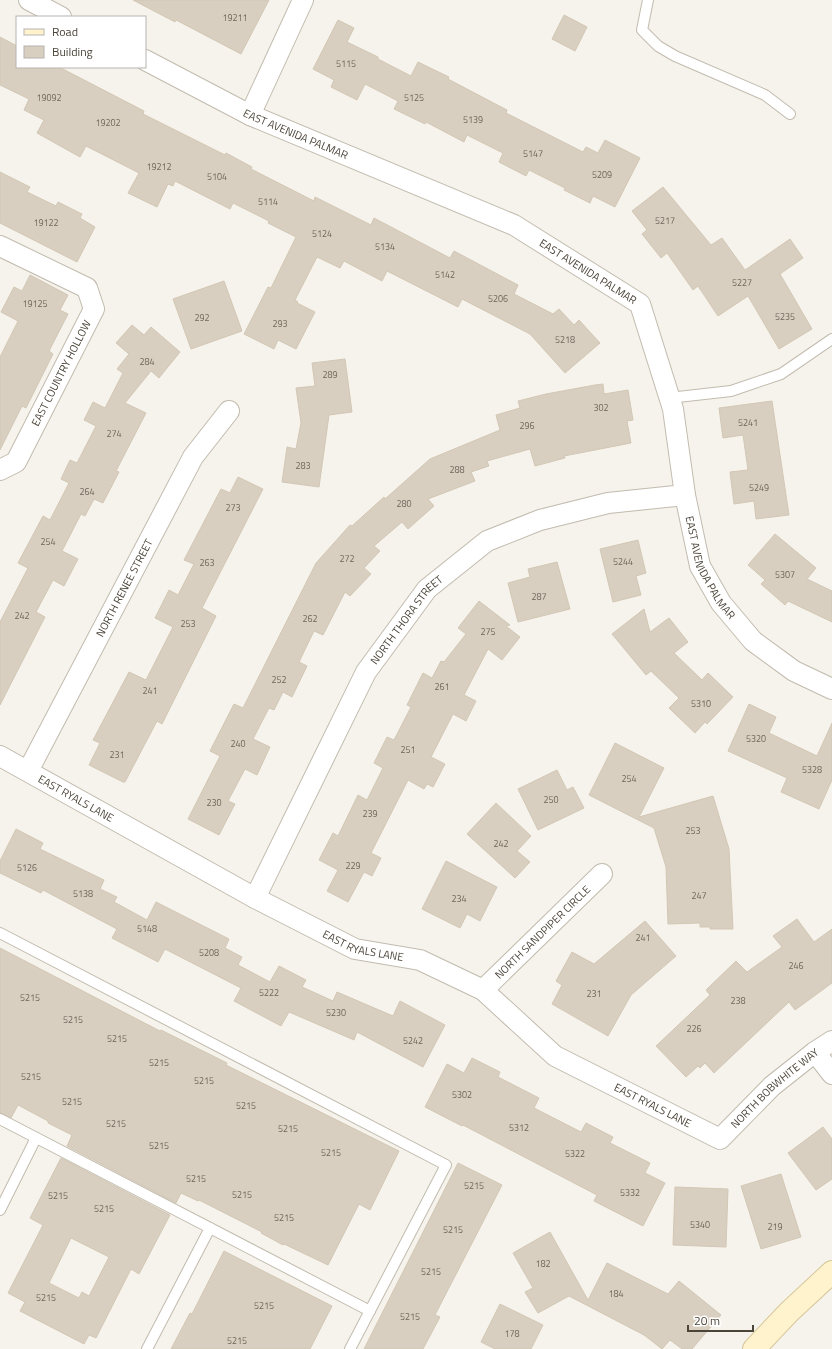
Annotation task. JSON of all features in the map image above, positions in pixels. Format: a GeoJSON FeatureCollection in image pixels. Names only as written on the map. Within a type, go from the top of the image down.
{"type":"FeatureCollection","features":[{"type":"Feature","properties":{"kind":"main road"},"geometry":{"type":"LineString","coordinates":[[754,1349],[789,1312],[832,1272]]}},
{"type":"Feature","properties":{"kind":"street"},"geometry":{"type":"LineString","coordinates":[[29,0],[59,16]]}},
{"type":"Feature","properties":{"kind":"street"},"geometry":{"type":"LineString","coordinates":[[250,114],[303,0]]}},
{"type":"Feature","properties":{"kind":"street","name":"EAST AVENIDA PALMAR"},"geometry":{"type":"LineString","coordinates":[[146,61],[250,114],[514,225],[640,304],[673,409],[685,495],[700,566],[721,603],[753,641],[794,671],[832,689]]}},
{"type":"Feature","properties":{"kind":"street","name":"EAST COUNTRY HOLLOW"},"geometry":{"type":"LineString","coordinates":[[0,246],[87,288],[94,309],[16,462],[0,470]]}},
{"type":"Feature","properties":{"kind":"street","name":"NORTH RENEE STREET"},"geometry":{"type":"LineString","coordinates":[[28,771],[194,457],[229,411]]}},
{"type":"Feature","properties":{"kind":"street","name":"NORTH THORA STREET"},"geometry":{"type":"LineString","coordinates":[[254,898],[366,672],[427,589],[487,541],[540,520],[608,503],[685,495]]}},
{"type":"Feature","properties":{"kind":"street","name":"EAST RYALS LANE"},"geometry":{"type":"LineString","coordinates":[[0,756],[254,898],[355,949],[420,960],[483,990],[555,1056],[720,1139]]}},
{"type":"Feature","properties":{"kind":"street","name":"NORTH SANDPIPER CIRCLE"},"geometry":{"type":"LineString","coordinates":[[483,990],[602,874]]}},
{"type":"Feature","properties":{"kind":"street","name":"NORTH BOBWHITE WAY"},"geometry":{"type":"LineString","coordinates":[[720,1139],[772,1086],[815,1052],[832,1041]]}},
{"type":"Feature","properties":{"kind":"street"},"geometry":{"type":"LineString","coordinates":[[815,1052],[832,1074]]}},
{"type":"Feature","properties":{"kind":"lane"},"geometry":{"type":"LineString","coordinates":[[648,0],[642,30],[658,46],[675,56],[765,95],[790,114]]}},
{"type":"Feature","properties":{"kind":"lane"},"geometry":{"type":"LineString","coordinates":[[669,398],[731,391],[780,374],[832,339]]}},
{"type":"Feature","properties":{"kind":"lane"},"geometry":{"type":"LineString","coordinates":[[0,933],[446,1165],[350,1349]]}},
{"type":"Feature","properties":{"kind":"lane"},"geometry":{"type":"LineString","coordinates":[[0,1119],[370,1311]]}},
{"type":"Feature","properties":{"kind":"lane"},"geometry":{"type":"LineString","coordinates":[[0,1210],[36,1138]]}},
{"type":"Feature","properties":{"kind":"lane"},"geometry":{"type":"LineString","coordinates":[[147,1349],[210,1228]]}},
{"type":"Feature","properties":{"kind":"building"},"geometry":{"type":"Polygon","coordinates":[[[133,0],[269,0],[241,54],[176,20],[175,22],[133,0]]]}},
{"type":"Feature","properties":{"kind":"building"},"geometry":{"type":"Polygon","coordinates":[[[564,15],[587,27],[575,51],[552,39],[564,15]]]}},
{"type":"Feature","properties":{"kind":"building"},"geometry":{"type":"Polygon","coordinates":[[[338,20],[354,28],[347,42],[378,57],[378,59],[411,76],[418,62],[449,77],[448,79],[507,110],[506,113],[583,152],[586,147],[598,153],[605,140],[640,158],[615,207],[593,196],[590,203],[564,190],[565,188],[529,170],[526,176],[499,162],[503,153],[467,135],[464,142],[426,122],[425,124],[394,109],[398,101],[365,84],[357,100],[331,87],[334,80],[313,69],[338,20]]]}},
{"type":"Feature","properties":{"kind":"building"},"geometry":{"type":"Polygon","coordinates":[[[0,37],[16,45],[16,68],[61,68],[144,111],[143,114],[225,155],[226,153],[252,167],[251,169],[314,201],[315,197],[371,225],[374,218],[450,258],[454,251],[518,285],[514,294],[553,314],[559,309],[574,325],[579,320],[600,343],[565,373],[530,334],[462,299],[458,307],[387,271],[382,281],[344,261],[340,268],[317,257],[295,300],[298,302],[297,303],[315,312],[296,349],[278,340],[274,349],[244,334],[268,287],[271,288],[296,237],[268,223],[269,221],[233,203],[230,209],[175,181],[173,186],[168,184],[157,207],[128,193],[139,173],[86,146],[80,157],[37,133],[44,120],[24,110],[29,99],[0,85],[0,37]]]}},
{"type":"Feature","properties":{"kind":"building"},"geometry":{"type":"Polygon","coordinates":[[[0,172],[30,187],[27,192],[56,206],[58,202],[82,214],[80,218],[95,227],[77,262],[0,223],[0,172]]]}},
{"type":"Feature","properties":{"kind":"building"},"geometry":{"type":"Polygon","coordinates":[[[663,187],[711,245],[722,238],[745,270],[790,239],[803,258],[780,274],[812,329],[779,349],[748,296],[718,316],[698,286],[693,290],[667,253],[661,258],[642,234],[647,230],[632,211],[663,187]]]}},
{"type":"Feature","properties":{"kind":"building"},"geometry":{"type":"Polygon","coordinates":[[[30,275],[68,295],[60,310],[68,314],[49,351],[53,354],[26,408],[22,406],[0,450],[0,357],[18,321],[1,312],[14,287],[22,291],[30,275]]]}},
{"type":"Feature","properties":{"kind":"building"},"geometry":{"type":"Polygon","coordinates":[[[224,281],[242,331],[191,349],[173,299],[224,281]]]}},
{"type":"Feature","properties":{"kind":"building"},"geometry":{"type":"Polygon","coordinates":[[[132,325],[144,335],[151,327],[180,352],[159,378],[151,371],[125,403],[146,413],[116,471],[119,472],[103,503],[94,499],[85,516],[81,514],[62,551],[78,559],[64,586],[53,580],[36,612],[45,617],[0,705],[0,622],[28,568],[18,563],[43,516],[50,520],[69,483],[61,479],[70,460],[77,463],[96,426],[84,420],[93,402],[105,408],[123,373],[117,369],[129,354],[116,343],[132,325]]]}},
{"type":"Feature","properties":{"kind":"building"},"geometry":{"type":"Polygon","coordinates":[[[345,359],[352,412],[329,415],[319,487],[282,482],[287,447],[296,449],[301,423],[296,388],[315,386],[312,363],[345,359]]]}},
{"type":"Feature","properties":{"kind":"building"},"geometry":{"type":"Polygon","coordinates":[[[603,384],[604,394],[628,390],[633,420],[627,421],[631,443],[564,456],[565,458],[535,466],[530,449],[487,461],[489,466],[471,472],[475,481],[428,499],[434,506],[408,529],[402,522],[374,546],[380,551],[364,568],[371,574],[350,596],[345,592],[323,635],[314,631],[299,662],[307,666],[292,697],[283,692],[274,710],[269,708],[253,739],[270,747],[257,775],[245,769],[228,801],[235,804],[219,835],[188,819],[220,756],[210,751],[234,704],[243,708],[316,563],[350,525],[352,526],[384,497],[385,499],[430,459],[500,430],[496,415],[520,408],[518,401],[546,394],[603,384]]]}},
{"type":"Feature","properties":{"kind":"building"},"geometry":{"type":"Polygon","coordinates":[[[772,401],[789,515],[756,519],[754,501],[734,504],[730,472],[748,470],[743,435],[723,438],[719,408],[772,401]]]}},
{"type":"Feature","properties":{"kind":"building"},"geometry":{"type":"Polygon","coordinates":[[[238,477],[263,489],[202,608],[216,616],[162,724],[157,721],[125,782],[123,782],[89,765],[100,743],[93,740],[129,672],[146,680],[173,627],[155,618],[169,590],[178,595],[194,564],[184,560],[221,489],[230,493],[238,477]]]}},
{"type":"Feature","properties":{"kind":"building"},"geometry":{"type":"Polygon","coordinates":[[[775,534],[816,568],[807,579],[832,591],[832,622],[788,601],[785,605],[761,584],[765,580],[748,565],[775,534]]]}},
{"type":"Feature","properties":{"kind":"building"},"geometry":{"type":"Polygon","coordinates":[[[638,540],[646,573],[636,576],[641,595],[613,602],[600,549],[638,540]]]}},
{"type":"Feature","properties":{"kind":"building"},"geometry":{"type":"Polygon","coordinates":[[[557,562],[570,609],[518,622],[508,583],[530,577],[528,569],[557,562]]]}},
{"type":"Feature","properties":{"kind":"building"},"geometry":{"type":"Polygon","coordinates":[[[479,601],[510,625],[506,626],[520,637],[502,660],[488,649],[464,695],[476,701],[466,721],[453,714],[431,757],[445,764],[433,787],[427,784],[424,789],[408,780],[371,853],[381,858],[372,876],[364,872],[348,902],[327,891],[338,870],[319,860],[333,833],[338,836],[358,795],[367,800],[383,768],[374,763],[387,737],[394,740],[411,707],[407,705],[423,673],[432,678],[441,661],[444,662],[466,634],[458,628],[479,601]]]}},
{"type":"Feature","properties":{"kind":"building"},"geometry":{"type":"Polygon","coordinates":[[[644,609],[650,632],[669,618],[688,642],[674,653],[702,680],[708,673],[733,697],[707,724],[705,722],[695,733],[669,708],[679,698],[651,671],[646,675],[612,634],[644,609]]]}},
{"type":"Feature","properties":{"kind":"building"},"geometry":{"type":"Polygon","coordinates":[[[749,704],[776,717],[769,733],[817,756],[832,723],[832,780],[819,809],[781,792],[787,778],[728,751],[749,704]]]}},
{"type":"Feature","properties":{"kind":"building"},"geometry":{"type":"Polygon","coordinates":[[[615,743],[664,768],[639,817],[713,796],[729,849],[733,929],[710,929],[710,927],[700,927],[700,923],[668,924],[666,867],[654,828],[589,795],[615,743]]]}},
{"type":"Feature","properties":{"kind":"building"},"geometry":{"type":"Polygon","coordinates":[[[557,770],[567,790],[573,787],[584,808],[538,830],[518,789],[557,770]]]}},
{"type":"Feature","properties":{"kind":"building"},"geometry":{"type":"Polygon","coordinates":[[[496,803],[531,836],[517,851],[530,862],[515,878],[467,834],[496,803]]]}},
{"type":"Feature","properties":{"kind":"building"},"geometry":{"type":"Polygon","coordinates":[[[16,829],[43,843],[40,849],[104,880],[100,889],[117,897],[114,902],[147,920],[156,902],[229,939],[225,948],[242,957],[238,965],[270,982],[279,966],[306,980],[302,987],[333,1001],[337,992],[393,1016],[400,1001],[445,1025],[423,1067],[357,1032],[354,1040],[289,1012],[281,1026],[234,1001],[241,988],[165,949],[158,962],[112,938],[117,929],[43,890],[41,893],[0,873],[0,861],[16,829]]]}},
{"type":"Feature","properties":{"kind":"building"},"geometry":{"type":"Polygon","coordinates":[[[446,861],[497,887],[480,921],[467,914],[460,928],[422,909],[446,861]]]}},
{"type":"Feature","properties":{"kind":"building"},"geometry":{"type":"Polygon","coordinates":[[[797,919],[814,942],[832,929],[832,983],[795,1010],[789,1002],[714,1073],[705,1063],[700,1068],[698,1066],[686,1077],[656,1046],[710,995],[706,990],[736,961],[747,972],[782,947],[773,936],[797,919]]]}},
{"type":"Feature","properties":{"kind":"building"},"geometry":{"type":"Polygon","coordinates":[[[645,921],[676,956],[631,995],[608,1036],[552,1004],[562,985],[556,981],[572,952],[594,964],[645,921]]]}},
{"type":"Feature","properties":{"kind":"building"},"geometry":{"type":"Polygon","coordinates":[[[0,948],[160,1031],[161,1030],[227,1063],[226,1065],[399,1151],[370,1210],[359,1204],[328,1265],[284,1244],[283,1245],[261,1233],[262,1232],[199,1200],[198,1201],[181,1193],[176,1203],[67,1146],[72,1135],[18,1105],[11,1118],[0,1113],[0,948]]]}},
{"type":"Feature","properties":{"kind":"building"},"geometry":{"type":"Polygon","coordinates":[[[472,1058],[500,1072],[498,1077],[539,1098],[534,1108],[581,1132],[586,1123],[613,1137],[610,1143],[650,1163],[645,1173],[665,1183],[643,1226],[594,1201],[597,1195],[463,1125],[462,1126],[425,1107],[447,1064],[464,1073],[472,1058]]]}},
{"type":"Feature","properties":{"kind":"building"},"geometry":{"type":"Polygon","coordinates":[[[823,1127],[832,1139],[832,1179],[816,1190],[788,1153],[823,1127]]]}},
{"type":"Feature","properties":{"kind":"building"},"geometry":{"type":"Polygon","coordinates":[[[61,1158],[170,1215],[139,1274],[131,1269],[96,1338],[89,1335],[84,1344],[20,1311],[25,1302],[8,1293],[43,1225],[30,1218],[61,1158]],[[71,1238],[49,1283],[79,1298],[82,1292],[89,1296],[109,1257],[71,1238]]]}},
{"type":"Feature","properties":{"kind":"building"},"geometry":{"type":"Polygon","coordinates":[[[458,1163],[502,1185],[435,1315],[440,1317],[423,1349],[364,1349],[458,1163]]]}},
{"type":"Feature","properties":{"kind":"building"},"geometry":{"type":"Polygon","coordinates":[[[781,1174],[801,1237],[761,1249],[741,1186],[781,1174]]]}},
{"type":"Feature","properties":{"kind":"building"},"geometry":{"type":"Polygon","coordinates":[[[675,1187],[728,1189],[726,1247],[673,1245],[675,1187]]]}},
{"type":"Feature","properties":{"kind":"building"},"geometry":{"type":"Polygon","coordinates":[[[550,1232],[588,1300],[607,1263],[668,1294],[679,1281],[721,1315],[692,1349],[682,1349],[670,1340],[662,1349],[644,1335],[569,1296],[538,1313],[525,1292],[533,1288],[513,1253],[550,1232]]]}},
{"type":"Feature","properties":{"kind":"building"},"geometry":{"type":"Polygon","coordinates":[[[224,1251],[332,1306],[310,1349],[171,1349],[190,1313],[192,1314],[224,1251]]]}},
{"type":"Feature","properties":{"kind":"building"},"geometry":{"type":"Polygon","coordinates":[[[500,1304],[543,1325],[531,1349],[495,1349],[481,1342],[500,1304]]]}}]}
